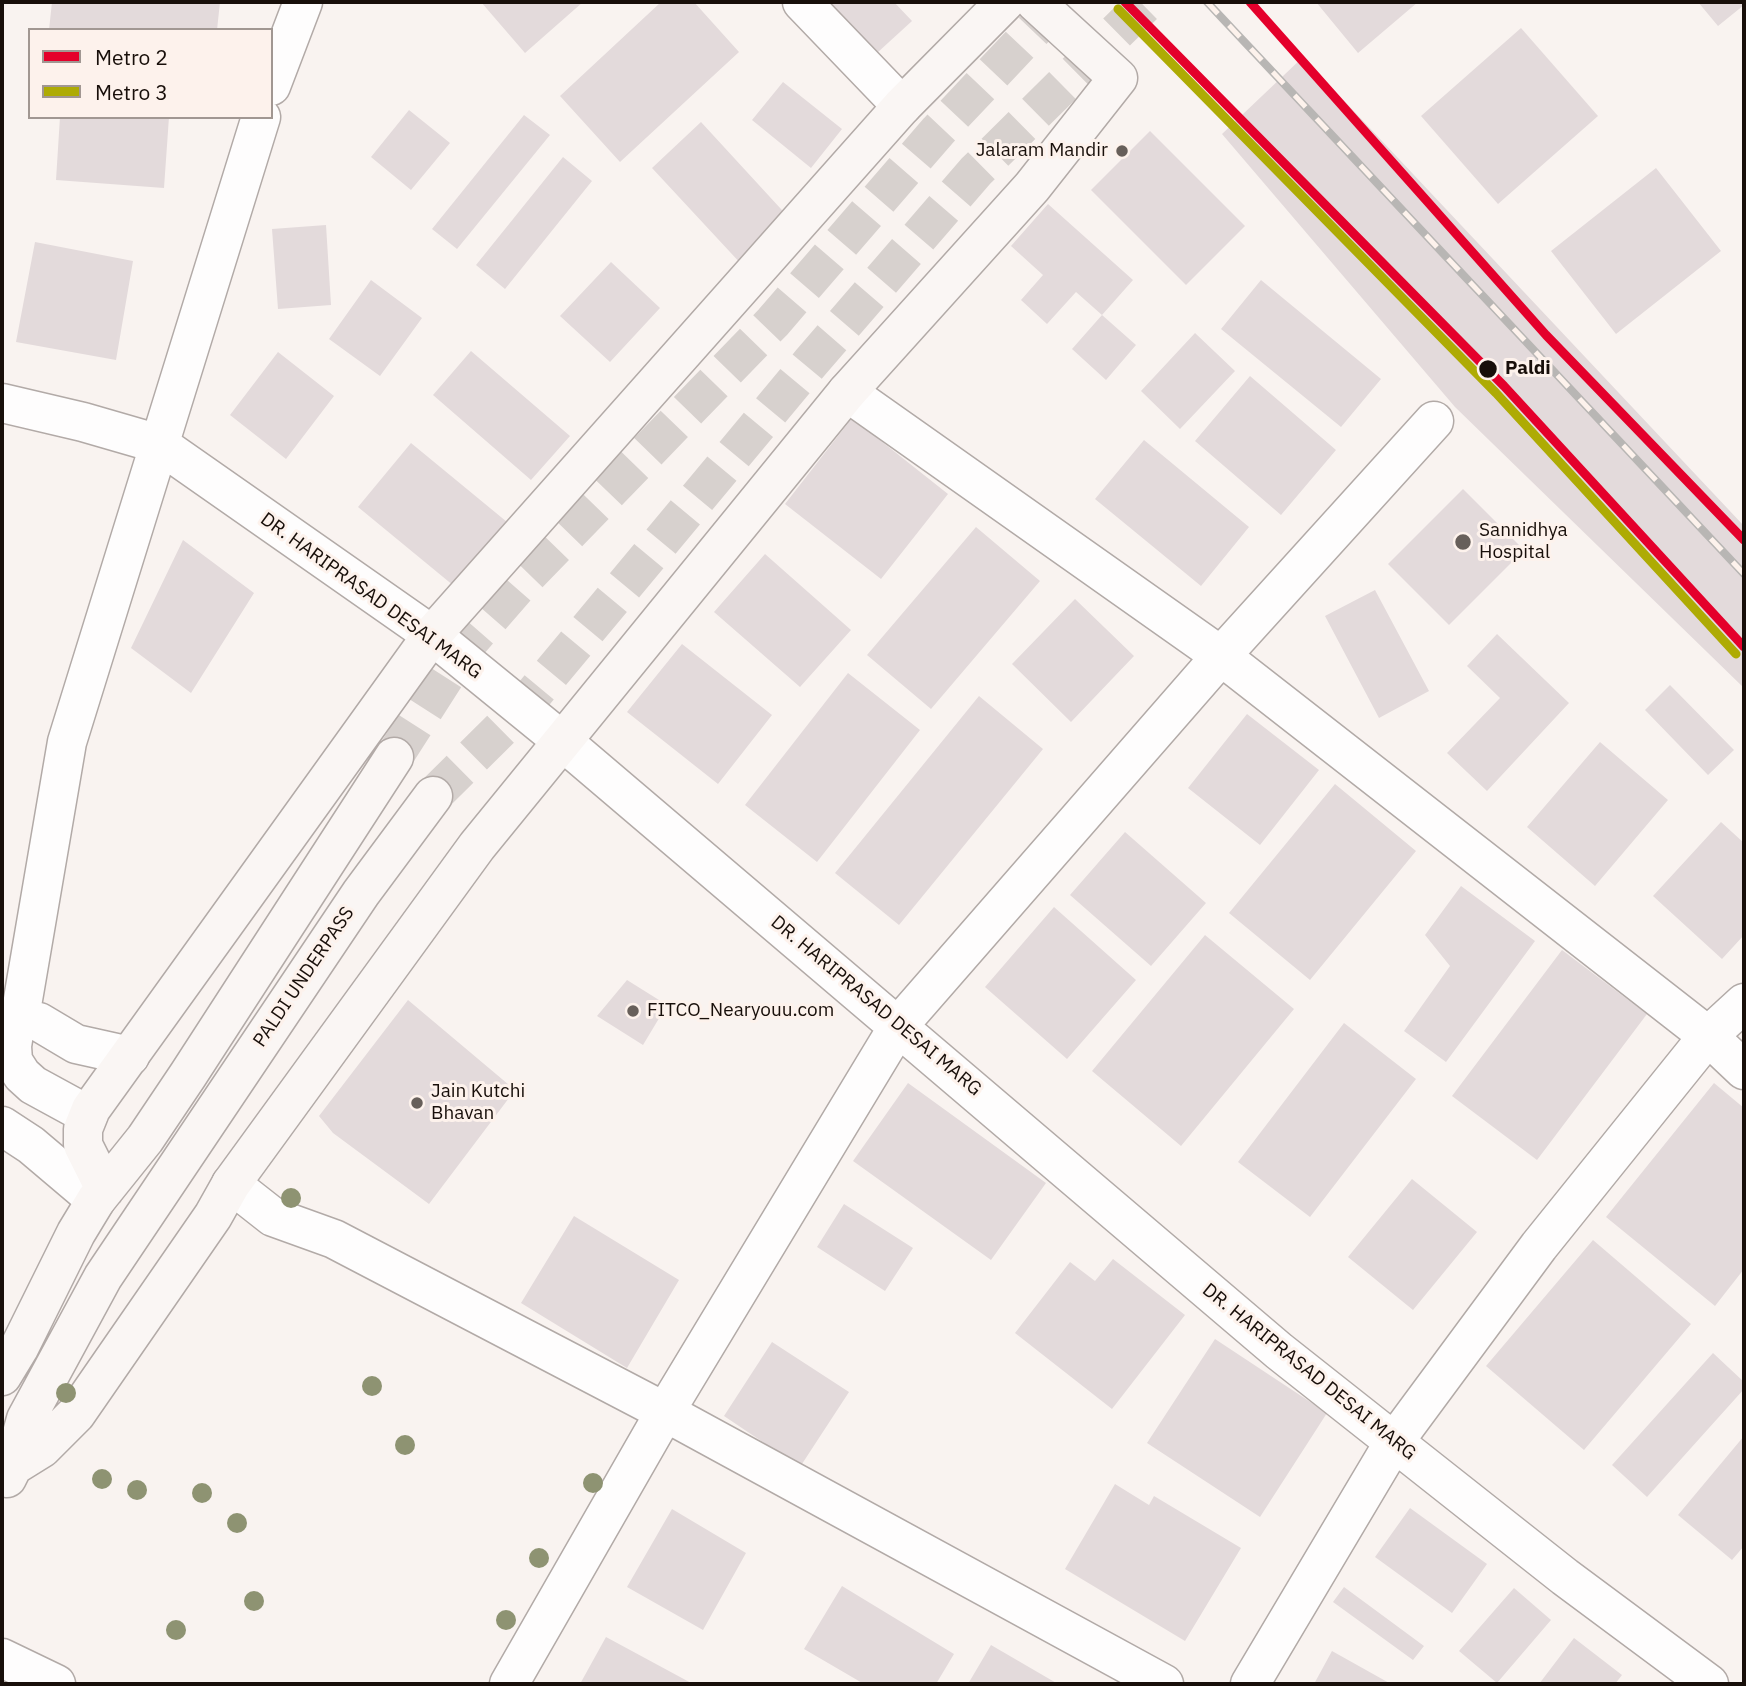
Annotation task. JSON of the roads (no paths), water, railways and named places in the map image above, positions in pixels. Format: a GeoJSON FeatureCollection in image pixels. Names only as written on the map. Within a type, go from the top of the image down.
{"type":"FeatureCollection","features":[{"type":"Feature","properties":{"kind":"street"},"geometry":{"type":"LineString","coordinates":[[273,81],[303,2]]}},
{"type":"Feature","properties":{"kind":"street"},"geometry":{"type":"LineString","coordinates":[[802,2],[902,106]]}},
{"type":"Feature","properties":{"kind":"street"},"geometry":{"type":"LineString","coordinates":[[101,1194],[83,1145],[83,1129],[88,1115],[432,635],[902,106],[1005,2]]}},
{"type":"Feature","properties":{"kind":"street"},"geometry":{"type":"LineString","coordinates":[[8,1477],[76,1414],[213,1216],[231,1184],[477,846],[561,740],[848,392],[1032,187],[1118,78],[1035,2]]}},
{"type":"Feature","properties":{"kind":"street"},"geometry":{"type":"LineString","coordinates":[[88,1115],[33,1085],[22,1075],[13,1061],[15,1027],[20,1017],[67,742],[260,119]]}},
{"type":"Feature","properties":{"kind":"street"},"geometry":{"type":"LineString","coordinates":[[848,392],[1221,656],[1708,1036],[1744,1070]]}},
{"type":"Feature","properties":{"kind":"street","name":"DR. HARIPRASAD DESAI MARG"},"geometry":{"type":"LineString","coordinates":[[2,403],[159,444],[432,635],[561,740],[1279,1351],[1565,1577],[1709,1684]]}},
{"type":"Feature","properties":{"kind":"street"},"geometry":{"type":"LineString","coordinates":[[509,1684],[665,1412],[898,1026],[1221,656],[1434,421]]}},
{"type":"Feature","properties":{"kind":"street"},"geometry":{"type":"LineString","coordinates":[[10,1362],[76,1233],[101,1194],[145,1139],[181,1086],[394,757]]}},
{"type":"Feature","properties":{"kind":"street","name":"PALDI UNDERPASS"},"geometry":{"type":"LineString","coordinates":[[8,1477],[14,1410],[46,1383],[103,1277],[180,1160],[361,893],[433,796]]}},
{"type":"Feature","properties":{"kind":"street"},"geometry":{"type":"LineString","coordinates":[[1250,1684],[1394,1442],[1539,1246],[1708,1036],[1744,1003]]}},
{"type":"Feature","properties":{"kind":"street"},"geometry":{"type":"LineString","coordinates":[[20,1017],[39,1022],[76,1044],[130,1056]]}},
{"type":"Feature","properties":{"kind":"street"},"geometry":{"type":"LineString","coordinates":[[2,1126],[101,1194]]}},
{"type":"Feature","properties":{"kind":"street"},"geometry":{"type":"LineString","coordinates":[[231,1184],[273,1217],[334,1239],[665,1412],[1164,1684]]}},
{"type":"Feature","properties":{"kind":"street"},"geometry":{"type":"LineString","coordinates":[[2,1310],[10,1362]]}},
{"type":"Feature","properties":{"kind":"street"},"geometry":{"type":"LineString","coordinates":[[10,1362],[46,1383]]}},
{"type":"Feature","properties":{"kind":"street"},"geometry":{"type":"LineString","coordinates":[[2,1658],[56,1684]]}},
{"type":"Feature","properties":{"kind":"tunnel"},"geometry":{"type":"LineString","coordinates":[[394,757],[463,649],[525,578],[773,322],[938,131],[1060,2]]}},
{"type":"Feature","properties":{"kind":"tunnel"},"geometry":{"type":"LineString","coordinates":[[433,796],[522,708],[811,362],[976,171],[1147,2]]}},
{"type":"Feature","properties":{"kind":"railway"},"geometry":{"type":"LineString","coordinates":[[1207,2],[1744,574]]}},
{"type":"Feature","properties":{"kind":"metro line","name":"2"},"geometry":{"type":"LineString","coordinates":[[1125,2],[1504,386],[1744,647]]}},
{"type":"Feature","properties":{"kind":"metro line","name":"2"},"geometry":{"type":"LineString","coordinates":[[1250,2],[1546,335],[1744,540]]}},
{"type":"Feature","properties":{"kind":"metro line","name":"3"},"geometry":{"type":"LineString","coordinates":[[1118,9],[1496,393],[1736,654]]}},
{"type":"Feature","properties":{"kind":"place","name":"Jalaram Mandir"},"geometry":{"type":"Point","coordinates":[1122,151]}},
{"type":"Feature","properties":{"kind":"place","name":"Paldi"},"geometry":{"type":"Point","coordinates":[1488,369]}},
{"type":"Feature","properties":{"kind":"place","name":"Sannidhya Hospital"},"geometry":{"type":"Point","coordinates":[1463,542]}},
{"type":"Feature","properties":{"kind":"place","name":"FITCO_Nearyouu.com"},"geometry":{"type":"Point","coordinates":[633,1011]}},
{"type":"Feature","properties":{"kind":"place","name":"Jain Kutchi Bhavan"},"geometry":{"type":"Point","coordinates":[417,1103]}}]}
